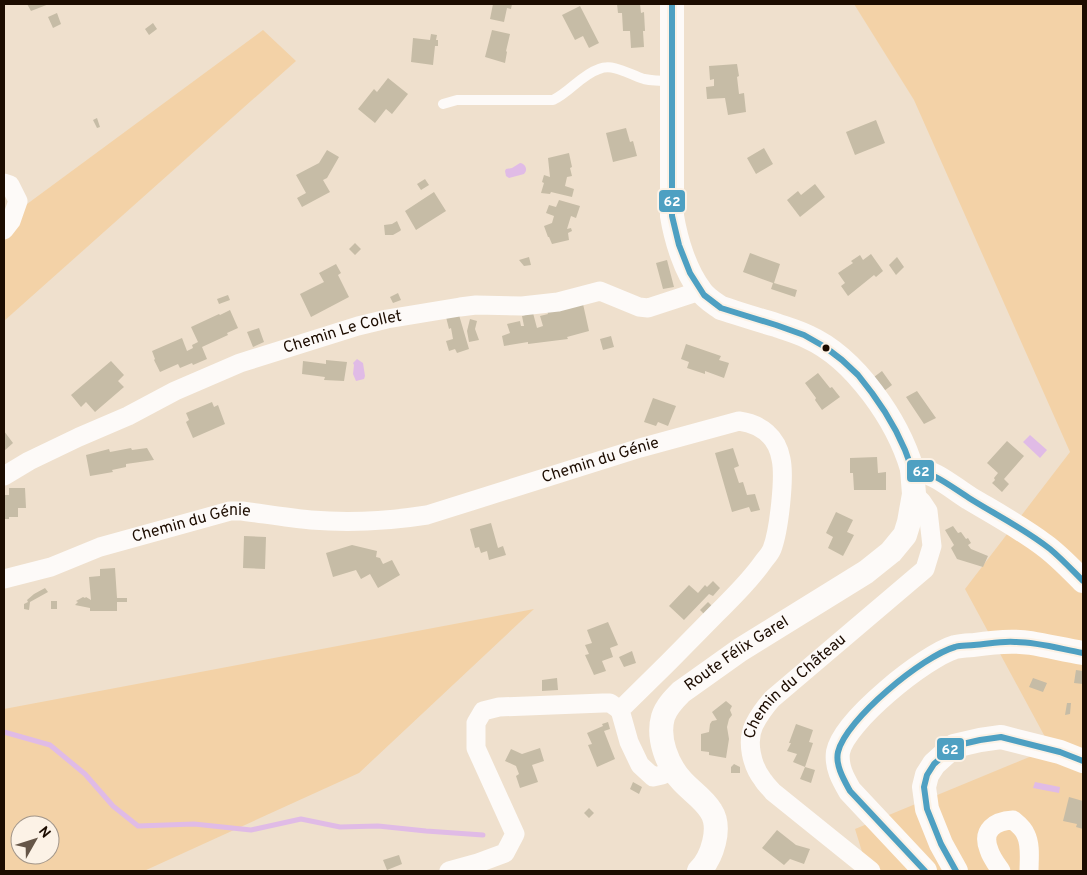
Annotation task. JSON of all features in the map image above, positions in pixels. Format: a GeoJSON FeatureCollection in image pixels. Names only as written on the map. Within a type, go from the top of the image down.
{"type":"FeatureCollection","features":[{"type":"Feature","properties":{"kind":"street"},"geometry":{"type":"LineString","coordinates":[[672,4],[672,216],[675,235],[681,252],[700,291]]}},
{"type":"Feature","properties":{"kind":"street"},"geometry":{"type":"LineString","coordinates":[[4,183],[10,186],[18,201],[11,221],[4,230]]}},
{"type":"Feature","properties":{"kind":"street","name":"Route Félix Garel"},"geometry":{"type":"LineString","coordinates":[[699,871],[712,852],[716,828],[715,820],[712,812],[680,779],[664,750],[662,726],[667,708],[688,687],[740,650],[866,572],[892,552],[905,534],[914,494],[912,469],[899,437],[863,381],[837,355],[809,337],[721,308],[700,291]]}},
{"type":"Feature","properties":{"kind":"street","name":"Chemin Le Collet"},"geometry":{"type":"LineString","coordinates":[[4,476],[29,461],[128,416],[175,391],[232,366],[358,326],[387,319],[460,307],[476,305],[522,306],[558,302],[600,292],[607,293],[639,307],[648,308],[700,291]]}},
{"type":"Feature","properties":{"kind":"street","name":"Chemin du Génie"},"geometry":{"type":"LineString","coordinates":[[4,579],[51,567],[100,547],[230,510],[312,520],[368,521],[427,515],[640,448],[739,421],[749,422],[758,426],[768,432],[776,442],[782,465],[780,512],[772,550],[744,587],[620,710]]}},
{"type":"Feature","properties":{"kind":"street"},"geometry":{"type":"LineString","coordinates":[[912,469],[931,473],[1002,516],[1045,546],[1083,581]]}},
{"type":"Feature","properties":{"kind":"street","name":"Chemin du Château"},"geometry":{"type":"LineString","coordinates":[[871,871],[773,792],[763,781],[755,768],[751,753],[750,737],[762,711],[772,699],[925,568],[932,546],[928,511],[914,494]]}},
{"type":"Feature","properties":{"kind":"street"},"geometry":{"type":"LineString","coordinates":[[925,871],[850,790],[841,776],[838,753],[846,734],[882,695],[923,663],[954,647],[996,642],[1030,643],[1083,653]]}},
{"type":"Feature","properties":{"kind":"street"},"geometry":{"type":"LineString","coordinates":[[449,871],[505,853],[514,834],[476,748],[476,723],[483,711],[500,707],[610,703],[620,710],[629,742],[640,765],[653,776],[662,775],[674,770]]}},
{"type":"Feature","properties":{"kind":"street"},"geometry":{"type":"LineString","coordinates":[[956,871],[927,809],[924,787],[927,775],[934,764],[954,746],[980,740],[1001,738],[1060,752],[1083,761]]}},
{"type":"Feature","properties":{"kind":"street"},"geometry":{"type":"LineString","coordinates":[[1001,871],[988,850],[987,838],[989,830],[1003,820],[1013,820],[1026,835],[1029,847],[1029,871]]}},
{"type":"Feature","properties":{"kind":"lane"},"geometry":{"type":"LineString","coordinates":[[443,104],[457,100],[553,100],[589,74],[610,67],[645,79],[672,81]]}},
{"type":"Feature","properties":{"kind":"shaded area"},"geometry":{"type":"Polygon","coordinates":[[[854,4],[1083,4],[1083,871],[868,871],[855,829],[1051,748],[965,589],[1070,452],[914,100],[854,4]]]}},
{"type":"Feature","properties":{"kind":"shaded area"},"geometry":{"type":"Polygon","coordinates":[[[263,30],[296,61],[4,321],[4,221],[263,30]]]}},
{"type":"Feature","properties":{"kind":"shaded area"},"geometry":{"type":"Polygon","coordinates":[[[520,163],[526,167],[524,174],[509,178],[506,176],[506,169],[520,163]]]}},
{"type":"Feature","properties":{"kind":"shaded area"},"geometry":{"type":"Polygon","coordinates":[[[357,359],[363,363],[365,376],[364,379],[356,381],[353,374],[353,363],[357,359]]]}},
{"type":"Feature","properties":{"kind":"shaded area"},"geometry":{"type":"Polygon","coordinates":[[[1030,435],[1047,450],[1040,458],[1023,442],[1030,435]]]}},
{"type":"Feature","properties":{"kind":"shaded area"},"geometry":{"type":"Polygon","coordinates":[[[534,609],[359,773],[144,871],[4,871],[4,709],[534,609]]]}},
{"type":"Feature","properties":{"kind":"shaded area"},"geometry":{"type":"Polygon","coordinates":[[[1035,782],[1060,787],[1059,793],[1033,788],[1035,782]]]}},
{"type":"Feature","properties":{"kind":"building"},"geometry":{"type":"Polygon","coordinates":[[[27,4],[49,4],[31,11],[27,4]]]}},
{"type":"Feature","properties":{"kind":"building"},"geometry":{"type":"Polygon","coordinates":[[[493,4],[512,4],[511,9],[507,8],[504,22],[490,19],[493,4]]]}},
{"type":"Feature","properties":{"kind":"building"},"geometry":{"type":"Polygon","coordinates":[[[617,4],[640,4],[641,13],[644,12],[644,47],[631,48],[630,31],[623,31],[622,13],[618,13],[617,4]]]}},
{"type":"Feature","properties":{"kind":"building"},"geometry":{"type":"Polygon","coordinates":[[[580,6],[599,43],[589,48],[583,36],[575,40],[562,15],[580,6]]]}},
{"type":"Feature","properties":{"kind":"building"},"geometry":{"type":"Polygon","coordinates":[[[57,13],[61,24],[53,28],[48,17],[57,13]]]}},
{"type":"Feature","properties":{"kind":"building"},"geometry":{"type":"Polygon","coordinates":[[[153,23],[157,29],[149,35],[145,29],[153,23]]]}},
{"type":"Feature","properties":{"kind":"building"},"geometry":{"type":"Polygon","coordinates":[[[492,30],[510,34],[505,63],[485,57],[492,30]]]}},
{"type":"Feature","properties":{"kind":"building"},"geometry":{"type":"Polygon","coordinates":[[[431,34],[437,35],[436,40],[438,40],[438,46],[435,46],[433,65],[411,62],[413,38],[430,40],[431,34]]]}},
{"type":"Feature","properties":{"kind":"building"},"geometry":{"type":"Polygon","coordinates":[[[737,64],[739,94],[744,93],[746,112],[728,115],[725,98],[707,99],[706,87],[714,86],[714,79],[710,80],[709,66],[737,64]]]}},
{"type":"Feature","properties":{"kind":"building"},"geometry":{"type":"Polygon","coordinates":[[[388,78],[408,94],[392,114],[386,109],[375,123],[358,109],[374,89],[377,92],[388,78]]]}},
{"type":"Feature","properties":{"kind":"building"},"geometry":{"type":"Polygon","coordinates":[[[97,118],[100,127],[97,128],[93,120],[97,118]]]}},
{"type":"Feature","properties":{"kind":"building"},"geometry":{"type":"Polygon","coordinates":[[[876,120],[885,143],[855,155],[846,132],[876,120]]]}},
{"type":"Feature","properties":{"kind":"building"},"geometry":{"type":"Polygon","coordinates":[[[626,128],[630,142],[633,141],[637,156],[613,162],[606,133],[626,128]]]}},
{"type":"Feature","properties":{"kind":"building"},"geometry":{"type":"Polygon","coordinates":[[[764,148],[773,164],[756,174],[747,158],[764,148]]]}},
{"type":"Feature","properties":{"kind":"building"},"geometry":{"type":"Polygon","coordinates":[[[327,150],[339,157],[327,178],[323,180],[330,192],[302,207],[297,198],[306,193],[296,175],[319,163],[327,150]]]}},
{"type":"Feature","properties":{"kind":"building"},"geometry":{"type":"Polygon","coordinates":[[[569,153],[572,176],[567,177],[565,186],[574,189],[572,197],[551,192],[550,194],[541,193],[544,175],[550,177],[548,158],[569,153]]]}},
{"type":"Feature","properties":{"kind":"building"},"geometry":{"type":"Polygon","coordinates":[[[425,179],[429,185],[421,190],[417,184],[425,179]]]}},
{"type":"Feature","properties":{"kind":"building"},"geometry":{"type":"Polygon","coordinates":[[[815,184],[825,197],[800,217],[787,200],[798,191],[801,195],[815,184]]]}},
{"type":"Feature","properties":{"kind":"building"},"geometry":{"type":"Polygon","coordinates":[[[434,192],[446,211],[416,230],[405,211],[434,192]]]}},
{"type":"Feature","properties":{"kind":"building"},"geometry":{"type":"Polygon","coordinates":[[[559,200],[580,206],[576,218],[571,216],[567,229],[571,228],[572,231],[568,233],[569,240],[552,244],[544,226],[552,223],[554,216],[546,213],[549,205],[556,207],[559,200]]]}},
{"type":"Feature","properties":{"kind":"building"},"geometry":{"type":"Polygon","coordinates":[[[397,221],[401,230],[393,235],[385,235],[384,225],[397,221]]]}},
{"type":"Feature","properties":{"kind":"building"},"geometry":{"type":"Polygon","coordinates":[[[355,243],[361,249],[355,255],[349,249],[355,243]]]}},
{"type":"Feature","properties":{"kind":"building"},"geometry":{"type":"Polygon","coordinates":[[[750,253],[780,264],[774,283],[797,290],[795,297],[771,289],[773,283],[743,272],[750,253]]]}},
{"type":"Feature","properties":{"kind":"building"},"geometry":{"type":"Polygon","coordinates":[[[871,254],[883,271],[876,277],[874,275],[848,296],[841,286],[845,283],[838,273],[853,263],[851,261],[860,255],[863,260],[871,254]]]}},
{"type":"Feature","properties":{"kind":"building"},"geometry":{"type":"Polygon","coordinates":[[[529,257],[531,265],[524,266],[519,260],[529,257]]]}},
{"type":"Feature","properties":{"kind":"building"},"geometry":{"type":"Polygon","coordinates":[[[897,257],[904,267],[896,275],[889,265],[897,257]]]}},
{"type":"Feature","properties":{"kind":"building"},"geometry":{"type":"Polygon","coordinates":[[[667,260],[674,287],[663,289],[656,263],[667,260]]]}},
{"type":"Feature","properties":{"kind":"building"},"geometry":{"type":"Polygon","coordinates":[[[336,264],[341,273],[338,275],[349,297],[311,317],[300,294],[324,282],[319,273],[336,264]]]}},
{"type":"Feature","properties":{"kind":"building"},"geometry":{"type":"Polygon","coordinates":[[[398,293],[401,300],[393,303],[390,297],[398,293]]]}},
{"type":"Feature","properties":{"kind":"building"},"geometry":{"type":"Polygon","coordinates":[[[228,295],[230,300],[219,304],[217,299],[228,295]]]}},
{"type":"Feature","properties":{"kind":"building"},"geometry":{"type":"Polygon","coordinates":[[[583,304],[589,331],[567,337],[568,339],[504,346],[502,336],[510,333],[507,324],[520,321],[521,326],[524,326],[522,316],[533,313],[537,328],[543,326],[540,316],[548,314],[547,311],[583,304]]]}},
{"type":"Feature","properties":{"kind":"building"},"geometry":{"type":"Polygon","coordinates":[[[230,310],[238,328],[227,333],[228,335],[202,347],[207,359],[180,368],[178,364],[160,372],[152,351],[182,338],[187,351],[193,348],[192,345],[198,342],[191,327],[230,310]]]}},
{"type":"Feature","properties":{"kind":"building"},"geometry":{"type":"Polygon","coordinates":[[[459,315],[469,349],[457,353],[455,349],[449,351],[446,341],[453,339],[446,317],[459,315]]]}},
{"type":"Feature","properties":{"kind":"building"},"geometry":{"type":"Polygon","coordinates":[[[470,319],[477,321],[475,329],[479,340],[469,342],[467,331],[470,319]]]}},
{"type":"Feature","properties":{"kind":"building"},"geometry":{"type":"Polygon","coordinates":[[[259,328],[264,342],[253,347],[247,332],[259,328]]]}},
{"type":"Feature","properties":{"kind":"building"},"geometry":{"type":"Polygon","coordinates":[[[611,336],[614,347],[603,350],[600,339],[611,336]]]}},
{"type":"Feature","properties":{"kind":"building"},"geometry":{"type":"Polygon","coordinates":[[[686,344],[721,356],[719,360],[729,363],[724,378],[705,371],[705,374],[687,368],[689,362],[681,359],[686,344]]]}},
{"type":"Feature","properties":{"kind":"building"},"geometry":{"type":"Polygon","coordinates":[[[326,360],[347,362],[344,381],[324,380],[325,377],[302,374],[303,361],[326,364],[326,360]]]}},
{"type":"Feature","properties":{"kind":"building"},"geometry":{"type":"Polygon","coordinates":[[[111,361],[124,375],[118,381],[124,387],[95,412],[86,402],[81,407],[71,395],[111,361]]]}},
{"type":"Feature","properties":{"kind":"building"},"geometry":{"type":"Polygon","coordinates":[[[882,371],[892,385],[884,391],[874,377],[882,371]]]}},
{"type":"Feature","properties":{"kind":"building"},"geometry":{"type":"Polygon","coordinates":[[[818,373],[840,397],[822,410],[805,383],[818,373]]]}},
{"type":"Feature","properties":{"kind":"building"},"geometry":{"type":"Polygon","coordinates":[[[917,391],[936,418],[924,424],[906,397],[917,391]]]}},
{"type":"Feature","properties":{"kind":"building"},"geometry":{"type":"Polygon","coordinates":[[[653,398],[676,406],[668,426],[658,422],[656,426],[644,422],[653,398]]]}},
{"type":"Feature","properties":{"kind":"building"},"geometry":{"type":"Polygon","coordinates":[[[212,402],[214,407],[218,405],[225,424],[193,438],[186,422],[189,420],[186,413],[212,402]]]}},
{"type":"Feature","properties":{"kind":"building"},"geometry":{"type":"Polygon","coordinates":[[[4,431],[13,443],[4,451],[4,431]]]}},
{"type":"Feature","properties":{"kind":"building"},"geometry":{"type":"Polygon","coordinates":[[[1007,441],[1024,456],[1004,479],[1009,484],[1002,492],[992,483],[998,473],[987,463],[1007,441]]]}},
{"type":"Feature","properties":{"kind":"building"},"geometry":{"type":"Polygon","coordinates":[[[131,448],[132,450],[147,448],[154,460],[126,464],[126,467],[112,470],[113,472],[90,476],[86,455],[109,449],[110,452],[131,448]]]}},
{"type":"Feature","properties":{"kind":"building"},"geometry":{"type":"Polygon","coordinates":[[[733,448],[739,466],[734,468],[739,483],[743,482],[747,495],[755,494],[760,510],[751,512],[749,507],[732,512],[715,453],[733,448]]]}},
{"type":"Feature","properties":{"kind":"building"},"geometry":{"type":"Polygon","coordinates":[[[877,457],[878,473],[886,472],[886,490],[854,490],[853,473],[850,473],[850,458],[877,457]]]}},
{"type":"Feature","properties":{"kind":"building"},"geometry":{"type":"Polygon","coordinates":[[[9,488],[25,488],[26,508],[18,508],[18,517],[4,519],[4,495],[9,495],[9,488]]]}},
{"type":"Feature","properties":{"kind":"building"},"geometry":{"type":"Polygon","coordinates":[[[836,512],[853,520],[847,532],[854,535],[843,556],[828,548],[833,537],[826,533],[836,512]]]}},
{"type":"Feature","properties":{"kind":"building"},"geometry":{"type":"Polygon","coordinates":[[[491,523],[498,548],[503,546],[506,555],[489,560],[487,551],[481,553],[479,547],[475,548],[470,529],[491,523]]]}},
{"type":"Feature","properties":{"kind":"building"},"geometry":{"type":"Polygon","coordinates":[[[953,526],[958,533],[961,532],[966,539],[968,538],[971,543],[968,545],[971,549],[988,556],[983,567],[957,559],[951,548],[954,545],[945,530],[953,526]]]}},
{"type":"Feature","properties":{"kind":"building"},"geometry":{"type":"Polygon","coordinates":[[[244,536],[266,537],[265,569],[243,568],[244,536]]]}},
{"type":"Feature","properties":{"kind":"building"},"geometry":{"type":"Polygon","coordinates":[[[352,545],[377,551],[376,557],[380,558],[383,564],[392,560],[400,575],[378,588],[370,574],[361,579],[356,570],[333,577],[326,553],[352,545]]]}},
{"type":"Feature","properties":{"kind":"building"},"geometry":{"type":"Polygon","coordinates":[[[115,568],[117,598],[127,598],[127,602],[117,602],[117,611],[90,611],[90,608],[75,605],[78,602],[76,601],[83,597],[91,600],[89,577],[100,576],[100,569],[115,568]]]}},
{"type":"Feature","properties":{"kind":"building"},"geometry":{"type":"Polygon","coordinates":[[[713,581],[720,588],[713,596],[709,594],[684,620],[669,606],[689,585],[698,593],[705,585],[707,587],[713,581]]]}},
{"type":"Feature","properties":{"kind":"building"},"geometry":{"type":"Polygon","coordinates":[[[45,588],[48,592],[30,602],[29,610],[24,609],[24,604],[28,602],[27,600],[45,588]]]}},
{"type":"Feature","properties":{"kind":"building"},"geometry":{"type":"Polygon","coordinates":[[[51,601],[57,601],[57,609],[51,609],[51,601]]]}},
{"type":"Feature","properties":{"kind":"building"},"geometry":{"type":"Polygon","coordinates":[[[708,602],[712,606],[704,614],[700,610],[708,602]]]}},
{"type":"Feature","properties":{"kind":"building"},"geometry":{"type":"Polygon","coordinates":[[[608,622],[618,645],[610,648],[613,657],[602,661],[606,671],[594,675],[585,655],[589,654],[585,645],[592,643],[587,630],[608,622]]]}},
{"type":"Feature","properties":{"kind":"building"},"geometry":{"type":"Polygon","coordinates":[[[632,651],[636,663],[624,667],[619,657],[632,651]]]}},
{"type":"Feature","properties":{"kind":"building"},"geometry":{"type":"Polygon","coordinates":[[[1076,670],[1083,671],[1083,684],[1074,683],[1076,670]]]}},
{"type":"Feature","properties":{"kind":"building"},"geometry":{"type":"Polygon","coordinates":[[[557,678],[558,690],[542,691],[542,680],[557,678]]]}},
{"type":"Feature","properties":{"kind":"building"},"geometry":{"type":"Polygon","coordinates":[[[1033,678],[1047,683],[1043,692],[1029,687],[1033,678]]]}},
{"type":"Feature","properties":{"kind":"building"},"geometry":{"type":"Polygon","coordinates":[[[726,701],[732,706],[730,710],[732,715],[727,727],[729,739],[726,758],[709,755],[709,752],[701,751],[701,734],[709,732],[712,721],[717,720],[712,712],[726,701]]]}},
{"type":"Feature","properties":{"kind":"building"},"geometry":{"type":"Polygon","coordinates":[[[1067,703],[1071,703],[1070,714],[1065,715],[1067,703]]]}},
{"type":"Feature","properties":{"kind":"building"},"geometry":{"type":"Polygon","coordinates":[[[608,722],[610,729],[604,731],[615,759],[597,767],[588,745],[592,744],[587,733],[608,722]]]}},
{"type":"Feature","properties":{"kind":"building"},"geometry":{"type":"Polygon","coordinates":[[[796,724],[813,730],[809,742],[813,743],[805,767],[793,762],[797,754],[787,751],[796,724]]]}},
{"type":"Feature","properties":{"kind":"building"},"geometry":{"type":"Polygon","coordinates":[[[540,748],[544,761],[532,765],[538,782],[520,788],[516,776],[519,774],[516,766],[505,761],[511,749],[522,754],[540,748]]]}},
{"type":"Feature","properties":{"kind":"building"},"geometry":{"type":"Polygon","coordinates":[[[734,764],[740,767],[740,773],[731,773],[731,767],[734,764]]]}},
{"type":"Feature","properties":{"kind":"building"},"geometry":{"type":"Polygon","coordinates":[[[805,767],[815,770],[811,783],[800,779],[805,767]]]}},
{"type":"Feature","properties":{"kind":"building"},"geometry":{"type":"Polygon","coordinates":[[[633,782],[642,787],[639,794],[630,789],[633,782]]]}},
{"type":"Feature","properties":{"kind":"building"},"geometry":{"type":"Polygon","coordinates":[[[1069,797],[1083,801],[1083,829],[1076,827],[1077,824],[1063,821],[1069,797]]]}},
{"type":"Feature","properties":{"kind":"building"},"geometry":{"type":"Polygon","coordinates":[[[589,808],[594,813],[589,818],[584,813],[589,808]]]}},
{"type":"Feature","properties":{"kind":"building"},"geometry":{"type":"Polygon","coordinates":[[[777,830],[796,845],[810,849],[804,864],[790,859],[784,865],[762,848],[777,830]]]}},
{"type":"Feature","properties":{"kind":"building"},"geometry":{"type":"Polygon","coordinates":[[[399,855],[402,864],[387,870],[383,860],[399,855]]]}},
{"type":"Feature","properties":{"kind":"waterway"},"geometry":{"type":"LineString","coordinates":[[4,732],[50,745],[85,774],[113,806],[138,826],[194,824],[251,830],[301,819],[340,827],[378,826],[483,835]]}},
{"type":"Feature","properties":{"kind":"transit line","name":"62"},"geometry":{"type":"LineString","coordinates":[[672,4],[672,216],[679,245],[690,273],[704,295],[721,308],[804,335],[825,347],[858,375],[872,393],[896,431],[912,469],[942,481],[1031,535],[1054,553],[1083,581]]}},
{"type":"Feature","properties":{"kind":"transit line","name":"62"},"geometry":{"type":"LineString","coordinates":[[925,871],[850,791],[839,767],[837,757],[844,738],[870,707],[906,675],[941,653],[955,647],[1000,642],[1024,642],[1083,653]]}},
{"type":"Feature","properties":{"kind":"transit line","name":"62"},"geometry":{"type":"LineString","coordinates":[[956,871],[941,844],[927,809],[924,787],[927,775],[934,764],[954,746],[1001,737],[1060,752],[1083,761]]}}]}
